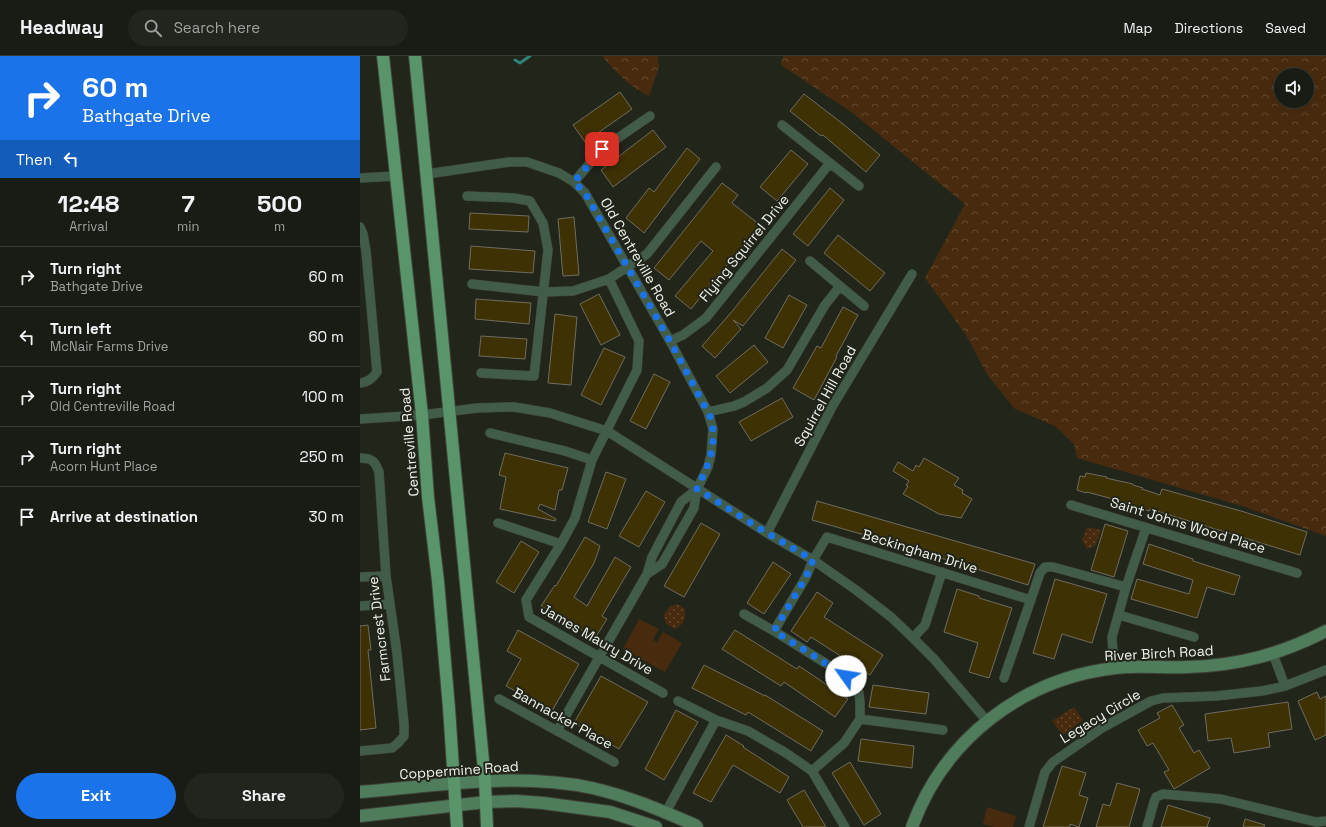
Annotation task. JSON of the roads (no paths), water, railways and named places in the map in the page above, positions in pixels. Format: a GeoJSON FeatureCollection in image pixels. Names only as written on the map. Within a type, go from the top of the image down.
{"type":"FeatureCollection","features":[{"type":"Feature","properties":{"kind":"main road","name":"Centreville Road"},"geometry":{"type":"LineString","coordinates":[[383,56],[422,415],[428,497],[438,581],[457,827]]}},
{"type":"Feature","properties":{"kind":"main road"},"geometry":{"type":"LineString","coordinates":[[415,56],[486,802],[487,827]]}},
{"type":"Feature","properties":{"kind":"street"},"geometry":{"type":"LineString","coordinates":[[574,182],[602,149],[650,116]]}},
{"type":"Feature","properties":{"kind":"street"},"geometry":{"type":"LineString","coordinates":[[782,125],[859,186]]}},
{"type":"Feature","properties":{"kind":"street","name":"Old Centreville Road"},"geometry":{"type":"LineString","coordinates":[[426,174],[518,162],[545,168],[559,173],[574,182],[585,193],[670,341],[708,412],[713,429],[711,455],[708,467],[697,489]]}},
{"type":"Feature","properties":{"kind":"street","name":"Flying Squirrel Drive"},"geometry":{"type":"LineString","coordinates":[[670,341],[683,335],[706,318],[830,163]]}},
{"type":"Feature","properties":{"kind":"street"},"geometry":{"type":"LineString","coordinates":[[472,284],[544,292],[573,291],[609,279],[628,268],[647,254],[716,167]]}},
{"type":"Feature","properties":{"kind":"street"},"geometry":{"type":"LineString","coordinates":[[360,178],[396,176]]}},
{"type":"Feature","properties":{"kind":"street"},"geometry":{"type":"LineString","coordinates":[[467,196],[513,198],[530,201],[543,223],[548,250],[534,376],[481,374]]}},
{"type":"Feature","properties":{"kind":"street"},"geometry":{"type":"LineString","coordinates":[[360,227],[363,234],[366,251],[376,372],[367,382],[360,382]]}},
{"type":"Feature","properties":{"kind":"street"},"geometry":{"type":"LineString","coordinates":[[810,261],[864,306]]}},
{"type":"Feature","properties":{"kind":"street","name":"Squirrel Hill Road"},"geometry":{"type":"LineString","coordinates":[[767,533],[832,408],[912,274]]}},
{"type":"Feature","properties":{"kind":"street","name":"James Maury Drive"},"geometry":{"type":"LineString","coordinates":[[609,279],[639,341],[637,370],[592,460],[575,518],[561,544],[526,600],[529,617],[663,693]]}},
{"type":"Feature","properties":{"kind":"street"},"geometry":{"type":"LineString","coordinates":[[708,412],[744,402],[767,388],[787,370],[825,305],[840,286]]}},
{"type":"Feature","properties":{"kind":"street"},"geometry":{"type":"LineString","coordinates":[[360,419],[422,415],[477,408],[514,407],[550,413],[607,431],[767,533],[813,560],[856,590],[891,617],[913,638],[934,659],[987,721]]}},
{"type":"Feature","properties":{"kind":"street"},"geometry":{"type":"LineString","coordinates":[[490,433],[565,451],[592,460]]}},
{"type":"Feature","properties":{"kind":"street","name":"Farmcrest Drive"},"geometry":{"type":"LineString","coordinates":[[360,458],[369,458],[376,464],[379,472],[386,576],[397,654],[404,724],[404,736],[392,748],[360,751]]}},
{"type":"Feature","properties":{"kind":"street"},"geometry":{"type":"LineString","coordinates":[[557,731],[647,574],[652,557],[681,502],[697,489]]}},
{"type":"Feature","properties":{"kind":"street"},"geometry":{"type":"LineString","coordinates":[[647,574],[662,564],[694,508],[697,489]]}},
{"type":"Feature","properties":{"kind":"street","name":"Saint Johns Wood Place"},"geometry":{"type":"LineString","coordinates":[[1071,505],[1297,573]]}},
{"type":"Feature","properties":{"kind":"street"},"geometry":{"type":"LineString","coordinates":[[498,523],[561,544]]}},
{"type":"Feature","properties":{"kind":"street"},"geometry":{"type":"LineString","coordinates":[[1114,668],[1112,637],[1126,587],[1146,528]]}},
{"type":"Feature","properties":{"kind":"street","name":"Beckingham Drive"},"geometry":{"type":"LineString","coordinates":[[813,560],[827,537],[1031,600]]}},
{"type":"Feature","properties":{"kind":"street"},"geometry":{"type":"LineString","coordinates":[[774,631],[806,577],[813,560]]}},
{"type":"Feature","properties":{"kind":"street"},"geometry":{"type":"LineString","coordinates":[[1004,678],[1040,573],[1045,567],[1053,567],[1126,587]]}},
{"type":"Feature","properties":{"kind":"street"},"geometry":{"type":"LineString","coordinates":[[913,638],[925,625],[942,572]]}},
{"type":"Feature","properties":{"kind":"street"},"geometry":{"type":"LineString","coordinates":[[360,578],[386,576]]}},
{"type":"Feature","properties":{"kind":"street"},"geometry":{"type":"LineString","coordinates":[[360,606],[390,604]]}},
{"type":"Feature","properties":{"kind":"street"},"geometry":{"type":"LineString","coordinates":[[744,614],[846,676],[859,693],[860,720],[844,743],[812,771]]}},
{"type":"Feature","properties":{"kind":"street"},"geometry":{"type":"LineString","coordinates":[[1119,615],[1194,637]]}},
{"type":"Feature","properties":{"kind":"street","name":"River Birch Road"},"geometry":{"type":"LineString","coordinates":[[912,827],[917,813],[931,786],[957,749],[987,721],[1010,704],[1031,692],[1053,682],[1080,674],[1114,668],[1132,666],[1215,666],[1236,663],[1273,654],[1301,644],[1326,631]]}},
{"type":"Feature","properties":{"kind":"street"},"geometry":{"type":"LineString","coordinates":[[1273,654],[1285,686]]}},
{"type":"Feature","properties":{"kind":"street","name":"Legacy Circle"},"geometry":{"type":"LineString","coordinates":[[1029,827],[1045,772],[1053,762],[1102,728],[1151,701],[1163,698],[1239,694],[1285,686],[1326,670]]}},
{"type":"Feature","properties":{"kind":"street","name":"Bannacker Place"},"geometry":{"type":"LineString","coordinates":[[499,699],[614,762]]}},
{"type":"Feature","properties":{"kind":"street"},"geometry":{"type":"LineString","coordinates":[[678,701],[716,720],[748,731],[786,753],[812,771],[845,827]]}},
{"type":"Feature","properties":{"kind":"street"},"geometry":{"type":"LineString","coordinates":[[666,812],[716,720]]}},
{"type":"Feature","properties":{"kind":"street"},"geometry":{"type":"LineString","coordinates":[[860,720],[943,730]]}},
{"type":"Feature","properties":{"kind":"street","name":"Coppermine Road"},"geometry":{"type":"LineString","coordinates":[[360,792],[484,781],[541,782],[582,786],[629,799],[666,812],[697,827]]}},
{"type":"Feature","properties":{"kind":"street"},"geometry":{"type":"LineString","coordinates":[[1147,827],[1156,797],[1163,794],[1221,799],[1316,822],[1326,821]]}},
{"type":"Feature","properties":{"kind":"street"},"geometry":{"type":"LineString","coordinates":[[360,816],[486,802],[516,801],[591,809],[618,814],[656,827]]}},
{"type":"Feature","properties":{"kind":"waterway"},"geometry":{"type":"LineString","coordinates":[[515,60],[520,63],[530,56]]}}]}
